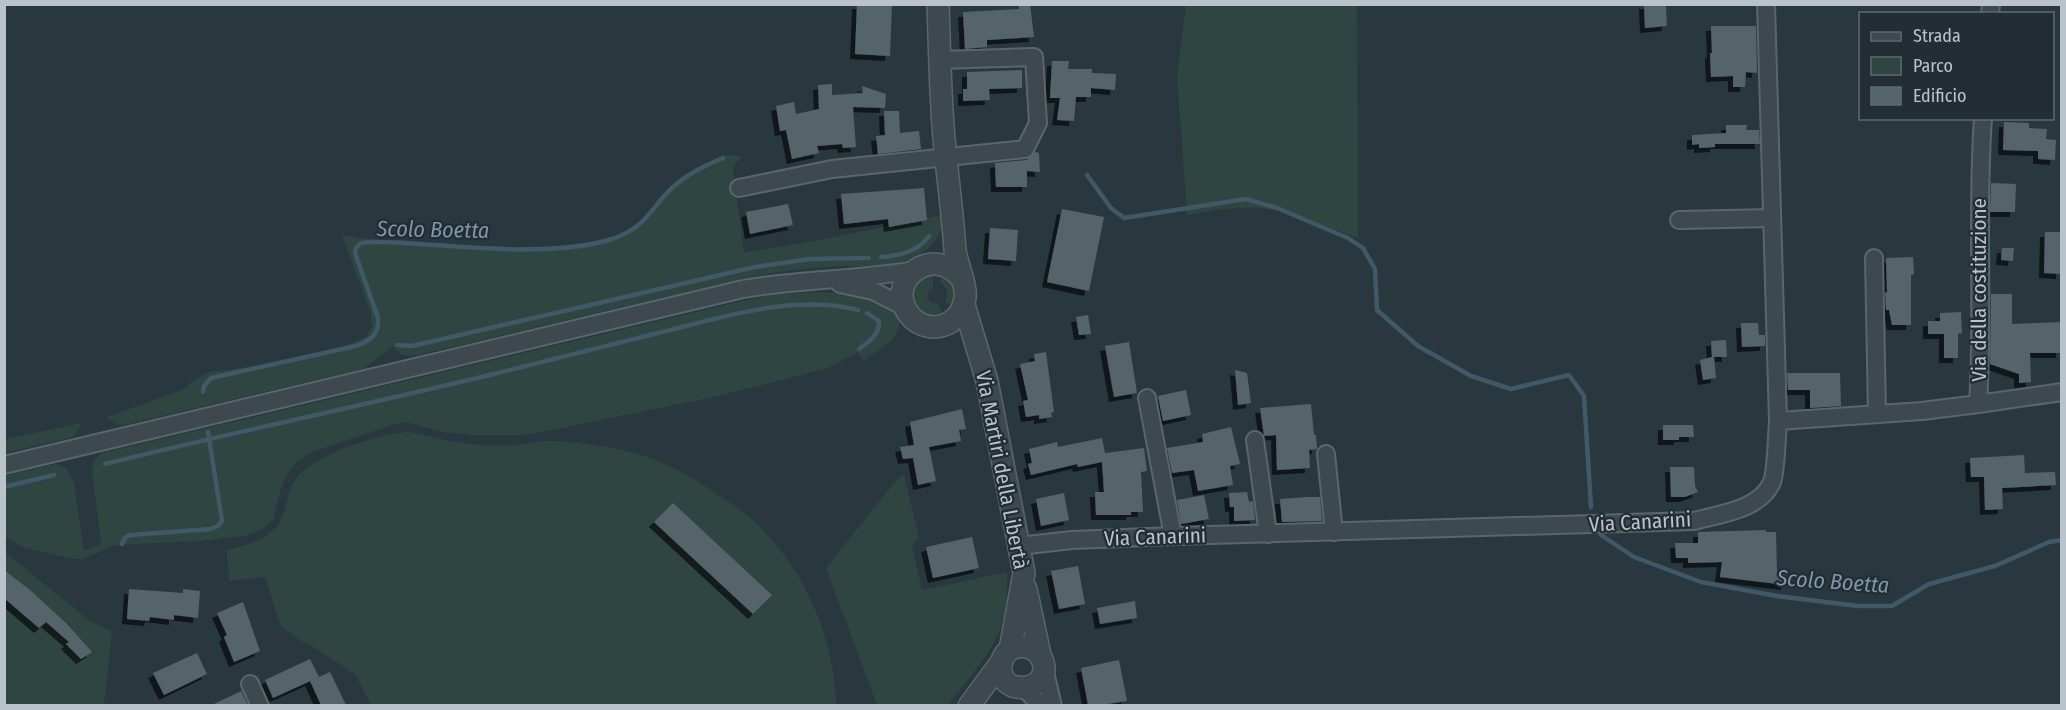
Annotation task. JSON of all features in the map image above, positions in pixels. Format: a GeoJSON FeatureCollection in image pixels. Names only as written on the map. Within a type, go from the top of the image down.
{"type":"FeatureCollection","features":[{"type":"Feature","properties":{"kind":"street","name":"Via Martiri della Libertà"},"geometry":{"type":"LineString","coordinates":[[938,4],[946,158],[956,253],[960,278],[966,294],[964,305],[987,381],[1024,582],[1053,705]]}},
{"type":"Feature","properties":{"kind":"street","name":"Via Canarini"},"geometry":{"type":"LineString","coordinates":[[1019,546],[1072,540],[1173,536],[1694,521],[1744,508],[1759,498],[1772,482],[1778,421],[1766,4]]}},
{"type":"Feature","properties":{"kind":"street"},"geometry":{"type":"LineString","coordinates":[[739,188],[832,169],[1025,149],[1038,123],[1034,57],[940,60]]}},
{"type":"Feature","properties":{"kind":"street","name":"Via della costituzione"},"geometry":{"type":"LineString","coordinates":[[1778,421],[1922,411],[1978,404],[1980,363],[1979,190],[1983,120]]}},
{"type":"Feature","properties":{"kind":"street","name":"Via Martiri della Libertà"},"geometry":{"type":"LineString","coordinates":[[953,212],[948,239],[904,284],[902,296],[905,308],[911,317],[921,324],[933,327],[944,325],[957,333],[980,358]]}},
{"type":"Feature","properties":{"kind":"street"},"geometry":{"type":"LineString","coordinates":[[1679,220],[1772,218]]}},
{"type":"Feature","properties":{"kind":"street"},"geometry":{"type":"LineString","coordinates":[[1874,258],[1878,414]]}},
{"type":"Feature","properties":{"kind":"street"},"geometry":{"type":"LineString","coordinates":[[4,465],[743,289],[777,283],[879,276],[923,267],[948,267],[960,278]]}},
{"type":"Feature","properties":{"kind":"street"},"geometry":{"type":"LineString","coordinates":[[819,280],[873,291],[905,308]]}},
{"type":"Feature","properties":{"kind":"street"},"geometry":{"type":"LineString","coordinates":[[944,325],[955,319],[964,305]]}},
{"type":"Feature","properties":{"kind":"street"},"geometry":{"type":"LineString","coordinates":[[1978,404],[2061,392]]}},
{"type":"Feature","properties":{"kind":"street"},"geometry":{"type":"LineString","coordinates":[[1147,398],[1173,536]]}},
{"type":"Feature","properties":{"kind":"street"},"geometry":{"type":"LineString","coordinates":[[1255,440],[1268,534]]}},
{"type":"Feature","properties":{"kind":"street"},"geometry":{"type":"LineString","coordinates":[[1326,454],[1334,532]]}},
{"type":"Feature","properties":{"kind":"street","name":"Via Martiri della Libertà"},"geometry":{"type":"LineString","coordinates":[[1006,655],[1024,582]]}},
{"type":"Feature","properties":{"kind":"street"},"geometry":{"type":"LineString","coordinates":[[1026,646],[1042,661],[1038,682],[989,693],[970,704],[1014,647],[1026,646]]}},
{"type":"Feature","properties":{"kind":"street"},"geometry":{"type":"LineString","coordinates":[[1006,655],[1003,675],[1041,705]]}},
{"type":"Feature","properties":{"kind":"street"},"geometry":{"type":"LineString","coordinates":[[250,684],[260,705]]}},
{"type":"Feature","properties":{"kind":"green space"},"geometry":{"type":"Polygon","coordinates":[[[1186,5],[1357,5],[1358,238],[1296,216],[1258,208],[1187,215],[1177,76],[1186,5]]]}},
{"type":"Feature","properties":{"kind":"green space"},"geometry":{"type":"Polygon","coordinates":[[[729,155],[741,156],[733,168],[744,252],[809,242],[946,214],[939,234],[928,248],[898,263],[824,267],[746,278],[419,355],[402,355],[392,347],[363,369],[123,425],[116,424],[107,417],[182,390],[210,372],[248,367],[345,346],[366,337],[372,327],[371,314],[342,235],[408,243],[495,248],[579,245],[614,238],[639,227],[669,192],[692,172],[710,161],[729,155]]]}},
{"type":"Feature","properties":{"kind":"green space"},"geometry":{"type":"Polygon","coordinates":[[[932,273],[933,288],[928,292],[927,298],[932,303],[937,302],[943,316],[935,317],[921,312],[913,301],[913,287],[922,277],[932,273]]]}},
{"type":"Feature","properties":{"kind":"green space"},"geometry":{"type":"Polygon","coordinates":[[[943,275],[954,289],[953,307],[946,303],[947,290],[940,282],[943,275]]]}},
{"type":"Feature","properties":{"kind":"green space"},"geometry":{"type":"Polygon","coordinates":[[[816,292],[854,295],[883,303],[894,310],[899,319],[896,335],[864,361],[858,352],[828,368],[786,379],[709,398],[547,431],[521,435],[470,435],[443,432],[405,422],[392,425],[315,451],[297,461],[285,478],[273,520],[260,531],[244,536],[201,541],[115,545],[83,559],[73,559],[25,548],[5,537],[4,476],[56,464],[66,468],[74,483],[84,551],[101,543],[92,471],[94,460],[102,453],[742,301],[780,294],[816,292]]]}},
{"type":"Feature","properties":{"kind":"green space"},"geometry":{"type":"Polygon","coordinates":[[[82,423],[73,437],[5,453],[5,439],[82,423]]]}},
{"type":"Feature","properties":{"kind":"green space"},"geometry":{"type":"Polygon","coordinates":[[[409,432],[478,445],[512,445],[552,441],[612,448],[652,458],[700,482],[756,523],[778,547],[805,588],[824,633],[834,681],[836,705],[371,705],[355,674],[281,627],[265,577],[229,581],[227,550],[260,539],[274,530],[283,515],[295,480],[316,462],[364,441],[409,432]]]}},
{"type":"Feature","properties":{"kind":"green space"},"geometry":{"type":"Polygon","coordinates":[[[904,475],[919,538],[912,546],[922,590],[1007,572],[1007,595],[999,631],[992,646],[948,705],[877,705],[826,568],[898,478],[904,475]]]}},
{"type":"Feature","properties":{"kind":"green space"},"geometry":{"type":"Polygon","coordinates":[[[4,551],[90,621],[112,631],[104,705],[5,705],[4,551]]]}},
{"type":"Feature","properties":{"kind":"building"},"geometry":{"type":"Polygon","coordinates":[[[857,4],[892,4],[890,56],[855,54],[857,4]]]}},
{"type":"Feature","properties":{"kind":"building"},"geometry":{"type":"Polygon","coordinates":[[[1019,4],[1030,4],[1034,37],[987,40],[987,47],[965,49],[963,12],[1019,9],[1019,4]]]}},
{"type":"Feature","properties":{"kind":"building"},"geometry":{"type":"Polygon","coordinates":[[[1644,4],[1664,4],[1667,26],[1645,28],[1644,4]]]}},
{"type":"Feature","properties":{"kind":"building"},"geometry":{"type":"Polygon","coordinates":[[[1711,26],[1756,26],[1757,73],[1746,72],[1745,87],[1733,87],[1733,76],[1711,77],[1711,26]]]}},
{"type":"Feature","properties":{"kind":"building"},"geometry":{"type":"Polygon","coordinates":[[[1052,61],[1069,61],[1068,69],[1092,69],[1092,73],[1116,74],[1115,90],[1091,88],[1091,97],[1076,97],[1074,121],[1057,120],[1060,98],[1050,98],[1052,61]]]}},
{"type":"Feature","properties":{"kind":"building"},"geometry":{"type":"Polygon","coordinates":[[[1022,70],[1022,88],[989,89],[990,100],[963,101],[963,89],[967,89],[967,72],[1022,70]]]}},
{"type":"Feature","properties":{"kind":"building"},"geometry":{"type":"Polygon","coordinates":[[[832,84],[832,95],[863,93],[862,86],[886,94],[885,108],[853,107],[856,147],[843,148],[842,144],[817,146],[819,153],[792,159],[786,130],[780,131],[776,106],[794,102],[796,114],[819,109],[818,85],[832,84]]]}},
{"type":"Feature","properties":{"kind":"building"},"geometry":{"type":"Polygon","coordinates":[[[884,111],[899,111],[900,133],[919,131],[921,149],[878,154],[876,136],[885,135],[884,111]]]}},
{"type":"Feature","properties":{"kind":"building"},"geometry":{"type":"Polygon","coordinates":[[[2004,122],[2029,123],[2029,128],[2047,129],[2046,139],[2056,140],[2055,160],[2038,159],[2038,151],[2003,150],[2004,122]]]}},
{"type":"Feature","properties":{"kind":"building"},"geometry":{"type":"Polygon","coordinates":[[[1726,125],[1747,125],[1746,130],[1759,130],[1760,144],[1715,144],[1715,147],[1699,148],[1699,144],[1692,145],[1692,135],[1726,133],[1726,125]]]}},
{"type":"Feature","properties":{"kind":"building"},"geometry":{"type":"Polygon","coordinates":[[[1035,152],[1039,153],[1040,172],[1027,171],[1027,187],[996,187],[995,163],[1027,160],[1035,152]]]}},
{"type":"Feature","properties":{"kind":"building"},"geometry":{"type":"Polygon","coordinates":[[[1991,183],[2016,184],[2015,212],[1990,212],[1991,183]]]}},
{"type":"Feature","properties":{"kind":"building"},"geometry":{"type":"Polygon","coordinates":[[[924,188],[927,220],[889,227],[888,219],[844,224],[841,194],[924,188]]]}},
{"type":"Feature","properties":{"kind":"building"},"geometry":{"type":"Polygon","coordinates":[[[788,204],[793,225],[750,234],[746,212],[788,204]]]}},
{"type":"Feature","properties":{"kind":"building"},"geometry":{"type":"Polygon","coordinates":[[[1062,209],[1104,217],[1089,291],[1047,282],[1062,209]]]}},
{"type":"Feature","properties":{"kind":"building"},"geometry":{"type":"Polygon","coordinates":[[[990,228],[1018,230],[1016,261],[988,259],[990,228]]]}},
{"type":"Feature","properties":{"kind":"building"},"geometry":{"type":"Polygon","coordinates":[[[2045,232],[2061,232],[2061,274],[2044,273],[2045,232]]]}},
{"type":"Feature","properties":{"kind":"building"},"geometry":{"type":"Polygon","coordinates":[[[2002,248],[2014,248],[2013,261],[2001,260],[2002,248]]]}},
{"type":"Feature","properties":{"kind":"building"},"geometry":{"type":"Polygon","coordinates":[[[1913,257],[1911,325],[1892,325],[1889,310],[1886,310],[1886,258],[1913,257]]]}},
{"type":"Feature","properties":{"kind":"building"},"geometry":{"type":"Polygon","coordinates":[[[1991,294],[2012,294],[2012,324],[2061,322],[2061,353],[2030,353],[2031,382],[2019,383],[2019,374],[1990,364],[1991,294]]]}},
{"type":"Feature","properties":{"kind":"building"},"geometry":{"type":"Polygon","coordinates":[[[1961,312],[1962,333],[1958,334],[1958,358],[1944,358],[1944,334],[1928,334],[1928,321],[1940,321],[1940,313],[1961,312]]]}},
{"type":"Feature","properties":{"kind":"building"},"geometry":{"type":"Polygon","coordinates":[[[1088,315],[1091,334],[1079,335],[1076,317],[1088,315]]]}},
{"type":"Feature","properties":{"kind":"building"},"geometry":{"type":"Polygon","coordinates":[[[1741,323],[1758,323],[1759,335],[1765,335],[1765,346],[1742,347],[1741,323]]]}},
{"type":"Feature","properties":{"kind":"building"},"geometry":{"type":"Polygon","coordinates":[[[1726,340],[1727,357],[1714,357],[1716,378],[1703,380],[1700,360],[1712,357],[1711,341],[1726,340]]]}},
{"type":"Feature","properties":{"kind":"building"},"geometry":{"type":"Polygon","coordinates":[[[1129,342],[1137,393],[1114,397],[1105,346],[1129,342]]]}},
{"type":"Feature","properties":{"kind":"building"},"geometry":{"type":"Polygon","coordinates":[[[1046,352],[1054,412],[1051,413],[1052,417],[1039,419],[1039,415],[1026,417],[1023,401],[1028,400],[1020,364],[1035,361],[1034,354],[1046,352]]]}},
{"type":"Feature","properties":{"kind":"building"},"geometry":{"type":"Polygon","coordinates":[[[1235,370],[1247,373],[1251,403],[1238,405],[1235,370]]]}},
{"type":"Feature","properties":{"kind":"building"},"geometry":{"type":"Polygon","coordinates":[[[1787,373],[1840,373],[1841,406],[1810,408],[1810,390],[1788,390],[1787,373]]]}},
{"type":"Feature","properties":{"kind":"building"},"geometry":{"type":"Polygon","coordinates":[[[1186,390],[1191,415],[1163,421],[1158,396],[1186,390]]]}},
{"type":"Feature","properties":{"kind":"building"},"geometry":{"type":"Polygon","coordinates":[[[1311,404],[1317,449],[1309,450],[1310,468],[1277,470],[1276,435],[1264,436],[1260,408],[1311,404]]]}},
{"type":"Feature","properties":{"kind":"building"},"geometry":{"type":"Polygon","coordinates":[[[962,409],[966,429],[959,430],[961,441],[929,447],[936,481],[918,485],[913,458],[903,459],[900,447],[914,445],[910,422],[962,409]]]}},
{"type":"Feature","properties":{"kind":"building"},"geometry":{"type":"Polygon","coordinates":[[[1663,425],[1693,425],[1694,437],[1663,440],[1663,425]]]}},
{"type":"Feature","properties":{"kind":"building"},"geometry":{"type":"Polygon","coordinates":[[[1231,427],[1240,464],[1230,466],[1233,485],[1198,491],[1194,470],[1172,473],[1167,448],[1203,442],[1202,434],[1231,427]]]}},
{"type":"Feature","properties":{"kind":"building"},"geometry":{"type":"Polygon","coordinates":[[[1102,438],[1105,453],[1144,448],[1147,471],[1141,472],[1143,512],[1131,512],[1131,515],[1096,515],[1095,492],[1104,492],[1102,462],[1078,467],[1077,464],[1031,475],[1028,464],[1032,463],[1029,449],[1057,442],[1058,447],[1102,438]]]}},
{"type":"Feature","properties":{"kind":"building"},"geometry":{"type":"Polygon","coordinates":[[[2024,455],[2025,473],[2055,472],[2056,485],[2002,488],[2003,509],[1985,510],[1984,477],[1971,477],[1970,458],[2024,455]]]}},
{"type":"Feature","properties":{"kind":"building"},"geometry":{"type":"Polygon","coordinates":[[[1670,467],[1694,467],[1695,486],[1698,492],[1685,497],[1671,497],[1670,467]]]}},
{"type":"Feature","properties":{"kind":"building"},"geometry":{"type":"Polygon","coordinates":[[[1247,492],[1249,502],[1253,501],[1255,520],[1234,521],[1234,507],[1230,507],[1229,493],[1247,492]]]}},
{"type":"Feature","properties":{"kind":"building"},"geometry":{"type":"Polygon","coordinates":[[[1064,493],[1069,520],[1041,526],[1036,499],[1064,493]]]}},
{"type":"Feature","properties":{"kind":"building"},"geometry":{"type":"Polygon","coordinates":[[[1204,495],[1209,519],[1181,524],[1177,500],[1204,495]]]}},
{"type":"Feature","properties":{"kind":"building"},"geometry":{"type":"Polygon","coordinates":[[[1320,497],[1322,521],[1282,522],[1280,499],[1320,497]]]}},
{"type":"Feature","properties":{"kind":"building"},"geometry":{"type":"Polygon","coordinates":[[[673,503],[772,595],[753,614],[654,522],[673,503]]]}},
{"type":"Feature","properties":{"kind":"building"},"geometry":{"type":"Polygon","coordinates":[[[1766,530],[1766,532],[1776,532],[1777,572],[1787,573],[1786,585],[1720,577],[1722,562],[1688,563],[1688,558],[1676,558],[1675,543],[1698,543],[1698,532],[1766,530]]]}},
{"type":"Feature","properties":{"kind":"building"},"geometry":{"type":"Polygon","coordinates":[[[972,537],[979,568],[933,578],[926,547],[972,537]]]}},
{"type":"Feature","properties":{"kind":"building"},"geometry":{"type":"Polygon","coordinates":[[[1078,566],[1085,604],[1059,609],[1051,571],[1078,566]]]}},
{"type":"Feature","properties":{"kind":"building"},"geometry":{"type":"Polygon","coordinates":[[[4,570],[67,624],[92,652],[81,659],[66,644],[69,642],[46,622],[39,628],[4,598],[4,570]]]}},
{"type":"Feature","properties":{"kind":"building"},"geometry":{"type":"Polygon","coordinates":[[[129,589],[183,593],[183,589],[200,591],[198,618],[174,615],[174,620],[150,617],[149,621],[127,619],[129,589]]]}},
{"type":"Feature","properties":{"kind":"building"},"geometry":{"type":"Polygon","coordinates":[[[1135,601],[1137,618],[1100,624],[1097,608],[1135,601]]]}},
{"type":"Feature","properties":{"kind":"building"},"geometry":{"type":"Polygon","coordinates":[[[243,602],[260,651],[234,662],[224,637],[227,635],[217,613],[243,602]]]}},
{"type":"Feature","properties":{"kind":"building"},"geometry":{"type":"Polygon","coordinates":[[[197,653],[207,674],[164,695],[153,673],[197,653]]]}},
{"type":"Feature","properties":{"kind":"building"},"geometry":{"type":"Polygon","coordinates":[[[310,659],[319,677],[273,698],[265,680],[310,659]]]}},
{"type":"Feature","properties":{"kind":"building"},"geometry":{"type":"Polygon","coordinates":[[[1119,660],[1127,701],[1088,705],[1081,668],[1119,660]]]}},
{"type":"Feature","properties":{"kind":"building"},"geometry":{"type":"Polygon","coordinates":[[[330,672],[346,705],[321,705],[310,681],[330,672]]]}},
{"type":"Feature","properties":{"kind":"building"},"geometry":{"type":"Polygon","coordinates":[[[241,691],[248,705],[212,705],[241,691]]]}},
{"type":"Feature","properties":{"kind":"waterway","name":"Scolo Boetta"},"geometry":{"type":"LineString","coordinates":[[203,392],[204,386],[211,378],[356,346],[373,336],[377,329],[378,318],[355,253],[361,243],[388,242],[526,249],[550,249],[595,243],[615,238],[634,228],[678,183],[723,158]]}},
{"type":"Feature","properties":{"kind":"waterway","name":"Scolo Boetta"},"geometry":{"type":"LineString","coordinates":[[1087,175],[1111,208],[1124,218],[1246,199],[1277,208],[1348,238],[1363,248],[1375,269],[1377,310],[1418,346],[1471,376],[1511,389],[1569,375],[1584,396],[1591,507]]}},
{"type":"Feature","properties":{"kind":"waterway"},"geometry":{"type":"LineString","coordinates":[[881,257],[908,252],[929,236]]}},
{"type":"Feature","properties":{"kind":"waterway"},"geometry":{"type":"LineString","coordinates":[[397,345],[412,346],[755,267],[810,259],[869,258]]}},
{"type":"Feature","properties":{"kind":"waterway"},"geometry":{"type":"LineString","coordinates":[[105,464],[494,374],[734,314],[759,309],[808,305],[858,310]]}},
{"type":"Feature","properties":{"kind":"waterway"},"geometry":{"type":"LineString","coordinates":[[859,349],[873,337],[879,326],[879,321],[867,313]]}},
{"type":"Feature","properties":{"kind":"waterway","name":"Scolo Boetta"},"geometry":{"type":"LineString","coordinates":[[122,544],[130,535],[211,529],[222,521],[208,432]]}},
{"type":"Feature","properties":{"kind":"waterway"},"geometry":{"type":"LineString","coordinates":[[4,487],[54,475]]}},
{"type":"Feature","properties":{"kind":"waterway","name":"Scolo Boetta"},"geometry":{"type":"LineString","coordinates":[[1601,535],[1634,557],[1701,582],[1777,596],[1858,606],[1892,606],[1929,584],[1995,566],[2049,542],[2062,540]]}}]}
